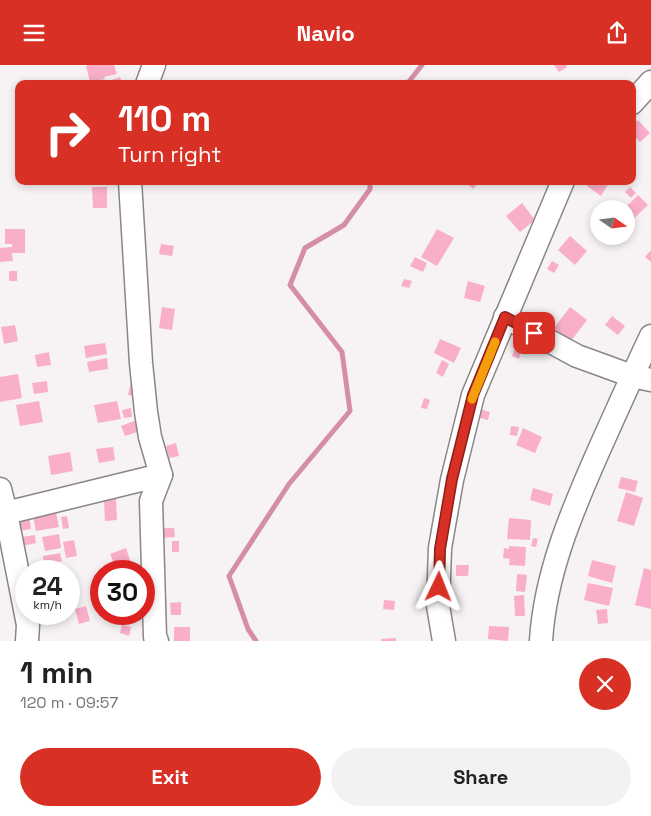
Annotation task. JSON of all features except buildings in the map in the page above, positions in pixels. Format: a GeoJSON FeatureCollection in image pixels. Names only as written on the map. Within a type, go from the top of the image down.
{"type":"FeatureCollection","features":[{"type":"Feature","properties":{"kind":"street"},"geometry":{"type":"LineString","coordinates":[[148,80],[154,65]]}},
{"type":"Feature","properties":{"kind":"street"},"geometry":{"type":"LineString","coordinates":[[636,99],[651,82]]}},
{"type":"Feature","properties":{"kind":"street"},"geometry":{"type":"LineString","coordinates":[[130,185],[141,363],[146,412],[150,437],[161,475],[151,501],[156,641]]}},
{"type":"Feature","properties":{"kind":"street"},"geometry":{"type":"LineString","coordinates":[[444,641],[438,607],[440,549],[452,479],[473,395],[561,185]]}},
{"type":"Feature","properties":{"kind":"street"},"geometry":{"type":"LineString","coordinates":[[505,317],[577,356],[642,378]]}},
{"type":"Feature","properties":{"kind":"street"},"geometry":{"type":"LineString","coordinates":[[540,641],[547,599],[559,548],[588,477],[642,378],[651,336]]}},
{"type":"Feature","properties":{"kind":"street"},"geometry":{"type":"LineString","coordinates":[[6,513],[161,475]]}},
{"type":"Feature","properties":{"kind":"street"},"geometry":{"type":"LineString","coordinates":[[0,489],[28,625],[27,641]]}},
{"type":"Feature","properties":{"kind":"waterway"},"geometry":{"type":"LineString","coordinates":[[410,80],[422,65]]}},
{"type":"Feature","properties":{"kind":"waterway"},"geometry":{"type":"LineString","coordinates":[[256,641],[248,629],[229,576],[289,484],[350,411],[342,352],[290,285],[305,248],[344,225],[370,189],[370,185]]}},
{"type":"Feature","properties":{"kind":"slow traffic"},"geometry":{"type":"LineString","coordinates":[[472,399],[495,342]]}},
{"type":"Feature","properties":{"kind":"route"},"geometry":{"type":"LineString","coordinates":[[439,587],[440,549],[452,479],[473,395],[505,317],[534,333]]}}]}
